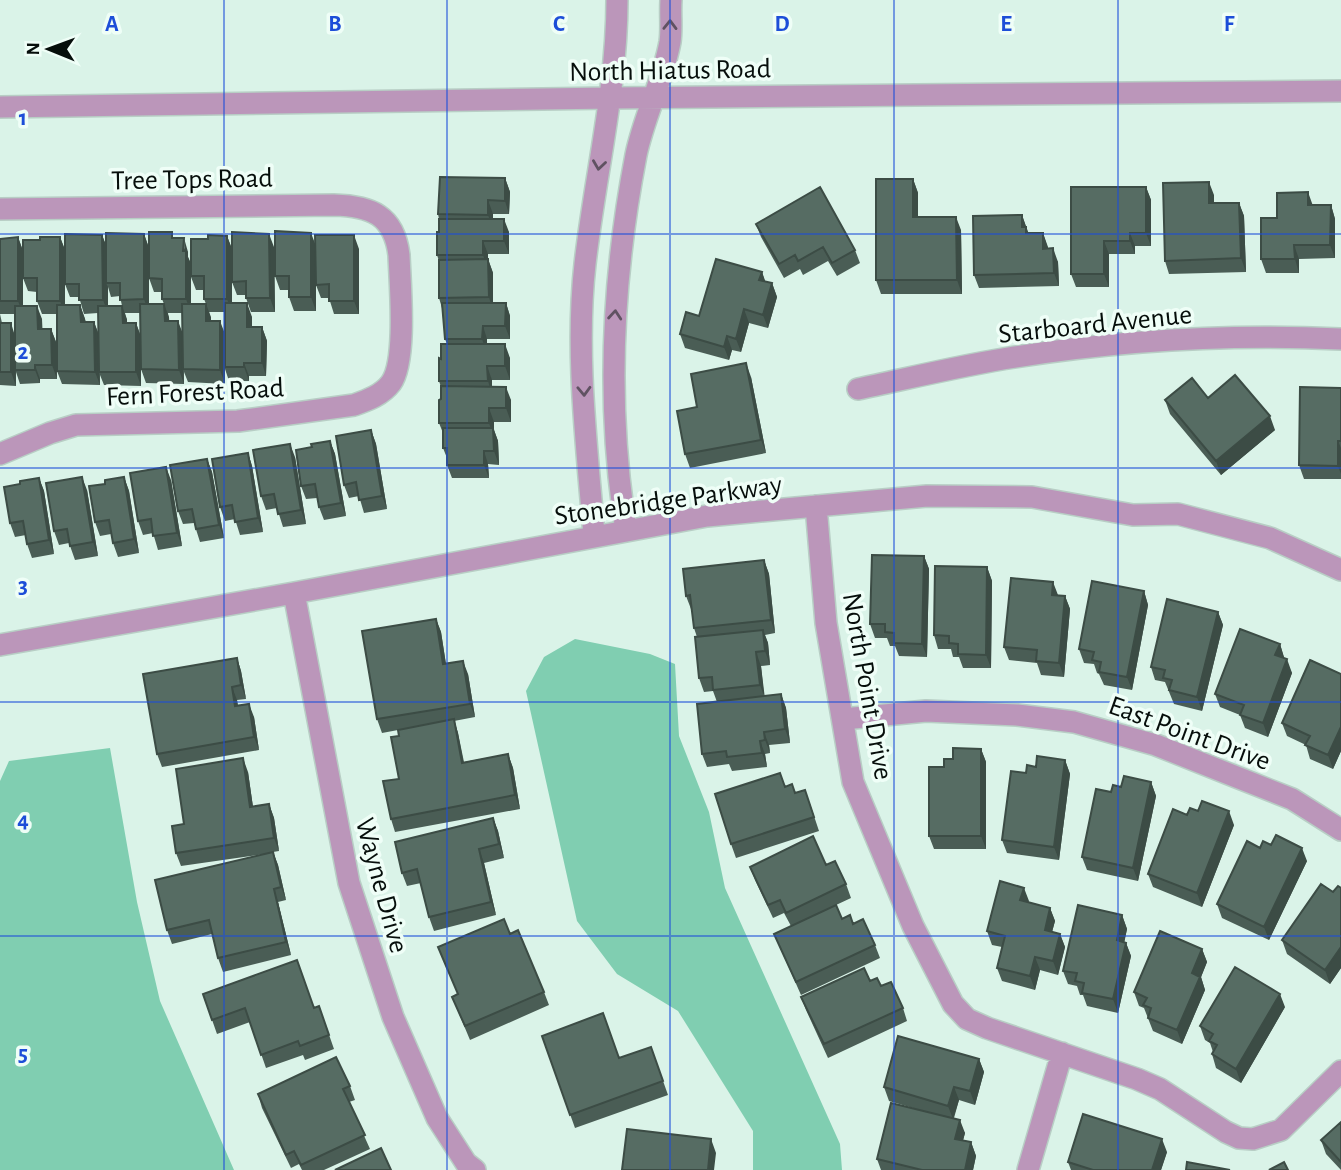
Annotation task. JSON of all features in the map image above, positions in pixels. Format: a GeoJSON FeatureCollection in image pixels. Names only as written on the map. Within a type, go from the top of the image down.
{"type":"FeatureCollection","features":[{"type":"Feature","properties":{"kind":"street"},"geometry":{"type":"LineString","coordinates":[[594,535],[582,333],[585,266],[617,45],[617,0]]}},
{"type":"Feature","properties":{"kind":"street"},"geometry":{"type":"LineString","coordinates":[[626,530],[614,420],[614,329],[619,262],[637,152],[670,41],[671,0]]}},
{"type":"Feature","properties":{"kind":"street","name":"North Hiatus Road"},"geometry":{"type":"LineString","coordinates":[[0,107],[611,97],[1341,91]]}},
{"type":"Feature","properties":{"kind":"street","name":"Tree Tops Road"},"geometry":{"type":"LineString","coordinates":[[0,209],[355,205],[382,217],[397,241],[400,255],[400,359],[390,383]]}},
{"type":"Feature","properties":{"kind":"street","name":"Starboard Avenue"},"geometry":{"type":"LineString","coordinates":[[858,389],[1014,357],[1136,342],[1300,337],[1341,339]]}},
{"type":"Feature","properties":{"kind":"street","name":"Fern Forest Road"},"geometry":{"type":"LineString","coordinates":[[0,454],[76,425],[239,421],[354,405],[369,400],[390,383]]}},
{"type":"Feature","properties":{"kind":"street","name":"Stonebridge Parkway"},"geometry":{"type":"LineString","coordinates":[[0,645],[707,516],[927,496],[1032,497],[1133,515],[1178,514],[1270,538],[1341,570]]}},
{"type":"Feature","properties":{"kind":"street","name":"North Point Drive"},"geometry":{"type":"LineString","coordinates":[[816,506],[826,624],[853,782],[913,926],[953,1004],[967,1019],[1062,1053]]}},
{"type":"Feature","properties":{"kind":"street","name":"Wayne Drive"},"geometry":{"type":"LineString","coordinates":[[293,593],[349,883],[393,1017],[438,1118],[466,1163],[475,1170]]}},
{"type":"Feature","properties":{"kind":"street","name":"East Point Drive"},"geometry":{"type":"LineString","coordinates":[[843,719],[926,711],[1017,715],[1074,722],[1156,745],[1292,799],[1341,830]]}},
{"type":"Feature","properties":{"kind":"street"},"geometry":{"type":"LineString","coordinates":[[1028,1170],[1062,1053],[1137,1079],[1160,1090],[1226,1132],[1239,1138],[1252,1139],[1281,1130],[1341,1071]]}},
{"type":"Feature","properties":{"kind":"shaded area"},"geometry":{"type":"Polygon","coordinates":[[[575,639],[650,654],[675,664],[679,736],[709,812],[725,888],[840,1144],[842,1170],[753,1170],[753,1131],[678,1011],[617,974],[577,921],[526,691],[544,657],[575,639]]]}},
{"type":"Feature","properties":{"kind":"shaded area"},"geometry":{"type":"Polygon","coordinates":[[[110,748],[137,902],[160,1001],[234,1170],[0,1170],[0,781],[9,761],[110,748]]]}},
{"type":"Feature","properties":{"kind":"building"},"geometry":{"type":"Polygon","coordinates":[[[440,177],[505,178],[505,201],[488,200],[488,215],[438,214],[440,177]]]}},
{"type":"Feature","properties":{"kind":"building"},"geometry":{"type":"Polygon","coordinates":[[[876,179],[913,179],[913,217],[956,217],[957,280],[876,280],[876,179]]]}},
{"type":"Feature","properties":{"kind":"building"},"geometry":{"type":"Polygon","coordinates":[[[1209,182],[1209,203],[1239,203],[1241,258],[1165,261],[1163,183],[1209,182]]]}},
{"type":"Feature","properties":{"kind":"building"},"geometry":{"type":"Polygon","coordinates":[[[820,187],[855,250],[832,263],[823,247],[798,261],[795,255],[779,264],[756,224],[820,187]]]}},
{"type":"Feature","properties":{"kind":"building"},"geometry":{"type":"Polygon","coordinates":[[[1071,187],[1146,187],[1146,233],[1130,233],[1130,241],[1104,241],[1104,274],[1071,274],[1071,187]]]}},
{"type":"Feature","properties":{"kind":"building"},"geometry":{"type":"Polygon","coordinates":[[[1308,192],[1308,205],[1331,205],[1330,245],[1294,245],[1295,259],[1261,259],[1261,218],[1277,218],[1277,193],[1308,192]]]}},
{"type":"Feature","properties":{"kind":"building"},"geometry":{"type":"Polygon","coordinates":[[[1022,215],[1022,227],[1026,227],[1026,233],[1043,233],[1043,249],[1053,248],[1054,273],[974,275],[973,216],[1022,215]]]}},
{"type":"Feature","properties":{"kind":"building"},"geometry":{"type":"Polygon","coordinates":[[[439,219],[504,219],[504,241],[483,241],[483,255],[437,255],[439,219]]]}},
{"type":"Feature","properties":{"kind":"building"},"geometry":{"type":"Polygon","coordinates":[[[275,231],[311,233],[311,297],[289,297],[289,276],[275,276],[275,231]]]}},
{"type":"Feature","properties":{"kind":"building"},"geometry":{"type":"Polygon","coordinates":[[[149,232],[172,232],[172,238],[184,238],[186,299],[162,299],[162,279],[149,278],[149,232]]]}},
{"type":"Feature","properties":{"kind":"building"},"geometry":{"type":"Polygon","coordinates":[[[232,232],[269,234],[270,298],[246,298],[246,281],[232,282],[232,232]]]}},
{"type":"Feature","properties":{"kind":"building"},"geometry":{"type":"Polygon","coordinates":[[[106,233],[144,234],[144,299],[120,300],[120,283],[106,283],[106,233]]]}},
{"type":"Feature","properties":{"kind":"building"},"geometry":{"type":"Polygon","coordinates":[[[65,234],[102,235],[103,300],[79,300],[79,284],[65,284],[65,234]]]}},
{"type":"Feature","properties":{"kind":"building"},"geometry":{"type":"Polygon","coordinates":[[[208,235],[227,236],[227,299],[204,299],[204,276],[191,276],[191,239],[208,239],[208,235]]]}},
{"type":"Feature","properties":{"kind":"building"},"geometry":{"type":"Polygon","coordinates":[[[315,235],[354,235],[354,301],[329,301],[329,284],[316,285],[315,235]]]}},
{"type":"Feature","properties":{"kind":"building"},"geometry":{"type":"Polygon","coordinates":[[[18,237],[18,301],[0,301],[0,239],[18,237]]]}},
{"type":"Feature","properties":{"kind":"building"},"geometry":{"type":"Polygon","coordinates":[[[40,237],[60,237],[60,301],[37,301],[37,278],[23,278],[23,240],[40,240],[40,237]]]}},
{"type":"Feature","properties":{"kind":"building"},"geometry":{"type":"Polygon","coordinates":[[[488,259],[489,297],[439,298],[439,260],[488,259]]]}},
{"type":"Feature","properties":{"kind":"building"},"geometry":{"type":"Polygon","coordinates":[[[716,259],[762,272],[759,280],[772,283],[763,315],[744,309],[736,339],[727,336],[724,347],[680,334],[686,312],[699,316],[716,259]]]}},
{"type":"Feature","properties":{"kind":"building"},"geometry":{"type":"Polygon","coordinates":[[[225,303],[247,303],[247,327],[262,327],[262,363],[225,367],[225,303]]]}},
{"type":"Feature","properties":{"kind":"building"},"geometry":{"type":"Polygon","coordinates":[[[442,303],[506,303],[505,326],[483,326],[482,339],[445,339],[442,303]]]}},
{"type":"Feature","properties":{"kind":"building"},"geometry":{"type":"Polygon","coordinates":[[[140,304],[164,304],[165,321],[178,321],[179,370],[141,369],[140,304]]]}},
{"type":"Feature","properties":{"kind":"building"},"geometry":{"type":"Polygon","coordinates":[[[182,304],[206,304],[206,321],[220,321],[220,370],[183,369],[182,304]]]}},
{"type":"Feature","properties":{"kind":"building"},"geometry":{"type":"Polygon","coordinates":[[[57,305],[80,305],[81,322],[94,322],[95,372],[57,371],[57,305]]]}},
{"type":"Feature","properties":{"kind":"building"},"geometry":{"type":"Polygon","coordinates":[[[15,306],[37,306],[38,329],[51,329],[52,365],[35,365],[35,370],[15,370],[15,306]]]}},
{"type":"Feature","properties":{"kind":"building"},"geometry":{"type":"Polygon","coordinates":[[[98,306],[122,306],[123,323],[136,323],[136,372],[99,372],[98,306]]]}},
{"type":"Feature","properties":{"kind":"building"},"geometry":{"type":"Polygon","coordinates":[[[0,323],[11,323],[11,372],[0,372],[0,323]]]}},
{"type":"Feature","properties":{"kind":"building"},"geometry":{"type":"Polygon","coordinates":[[[441,344],[505,344],[505,366],[487,366],[488,381],[439,381],[441,344]]]}},
{"type":"Feature","properties":{"kind":"building"},"geometry":{"type":"Polygon","coordinates":[[[746,363],[761,440],[685,454],[677,411],[697,407],[691,374],[746,363]]]}},
{"type":"Feature","properties":{"kind":"building"},"geometry":{"type":"Polygon","coordinates":[[[1235,375],[1270,416],[1216,461],[1165,400],[1192,378],[1208,398],[1235,375]]]}},
{"type":"Feature","properties":{"kind":"building"},"geometry":{"type":"Polygon","coordinates":[[[441,386],[506,387],[506,408],[489,408],[489,423],[439,423],[441,386]]]}},
{"type":"Feature","properties":{"kind":"building"},"geometry":{"type":"Polygon","coordinates":[[[1300,387],[1341,388],[1338,466],[1299,465],[1300,387]]]}},
{"type":"Feature","properties":{"kind":"building"},"geometry":{"type":"Polygon","coordinates":[[[443,428],[493,428],[494,451],[484,451],[484,465],[447,465],[447,448],[443,448],[443,428]]]}},
{"type":"Feature","properties":{"kind":"building"},"geometry":{"type":"Polygon","coordinates":[[[371,430],[382,496],[359,500],[356,482],[344,485],[336,436],[371,430]]]}},
{"type":"Feature","properties":{"kind":"building"},"geometry":{"type":"Polygon","coordinates":[[[330,441],[341,503],[319,507],[315,484],[301,486],[296,450],[330,441]]]}},
{"type":"Feature","properties":{"kind":"building"},"geometry":{"type":"Polygon","coordinates":[[[290,444],[301,510],[278,514],[274,494],[261,496],[253,450],[290,444]]]}},
{"type":"Feature","properties":{"kind":"building"},"geometry":{"type":"Polygon","coordinates":[[[248,453],[258,518],[235,522],[232,505],[220,507],[212,459],[248,453]]]}},
{"type":"Feature","properties":{"kind":"building"},"geometry":{"type":"Polygon","coordinates":[[[207,459],[219,525],[196,529],[192,509],[178,511],[170,465],[207,459]]]}},
{"type":"Feature","properties":{"kind":"building"},"geometry":{"type":"Polygon","coordinates":[[[166,467],[177,533],[153,536],[151,519],[138,521],[130,473],[166,467]]]}},
{"type":"Feature","properties":{"kind":"building"},"geometry":{"type":"Polygon","coordinates":[[[82,477],[93,542],[70,546],[67,529],[54,531],[46,483],[82,477]]]}},
{"type":"Feature","properties":{"kind":"building"},"geometry":{"type":"Polygon","coordinates":[[[124,477],[134,539],[113,543],[109,520],[95,522],[89,486],[124,477]]]}},
{"type":"Feature","properties":{"kind":"building"},"geometry":{"type":"Polygon","coordinates":[[[39,478],[49,540],[27,544],[23,521],[10,523],[4,487],[39,478]]]}},
{"type":"Feature","properties":{"kind":"building"},"geometry":{"type":"Polygon","coordinates":[[[872,555],[924,556],[922,644],[894,643],[894,633],[885,632],[885,624],[870,624],[872,555]]]}},
{"type":"Feature","properties":{"kind":"building"},"geometry":{"type":"Polygon","coordinates":[[[764,560],[771,620],[694,628],[690,595],[686,596],[683,569],[764,560]]]}},
{"type":"Feature","properties":{"kind":"building"},"geometry":{"type":"Polygon","coordinates":[[[935,566],[987,567],[986,655],[958,654],[958,644],[949,643],[949,636],[934,635],[935,566]]]}},
{"type":"Feature","properties":{"kind":"building"},"geometry":{"type":"Polygon","coordinates":[[[1011,578],[1053,582],[1052,595],[1065,596],[1059,663],[1036,661],[1037,650],[1004,647],[1011,578]]]}},
{"type":"Feature","properties":{"kind":"building"},"geometry":{"type":"Polygon","coordinates":[[[1092,581],[1144,591],[1127,677],[1099,672],[1101,662],[1092,660],[1094,652],[1079,649],[1092,581]]]}},
{"type":"Feature","properties":{"kind":"building"},"geometry":{"type":"Polygon","coordinates":[[[1167,599],[1218,612],[1197,697],[1169,690],[1172,680],[1163,678],[1165,670],[1151,667],[1167,599]]]}},
{"type":"Feature","properties":{"kind":"building"},"geometry":{"type":"Polygon","coordinates":[[[436,619],[443,664],[463,661],[470,704],[377,719],[362,631],[436,619]]]}},
{"type":"Feature","properties":{"kind":"building"},"geometry":{"type":"Polygon","coordinates":[[[1240,629],[1280,644],[1275,655],[1287,659],[1263,723],[1240,715],[1244,705],[1215,694],[1240,629]]]}},
{"type":"Feature","properties":{"kind":"building"},"geometry":{"type":"Polygon","coordinates":[[[763,630],[765,651],[756,652],[760,685],[713,690],[712,677],[699,678],[695,637],[763,630]]]}},
{"type":"Feature","properties":{"kind":"building"},"geometry":{"type":"Polygon","coordinates":[[[237,658],[241,685],[232,687],[235,706],[249,704],[254,737],[157,754],[143,674],[237,658]]]}},
{"type":"Feature","properties":{"kind":"building"},"geometry":{"type":"Polygon","coordinates":[[[1310,660],[1341,674],[1341,727],[1328,755],[1305,745],[1310,736],[1282,723],[1310,660]]]}},
{"type":"Feature","properties":{"kind":"building"},"geometry":{"type":"Polygon","coordinates":[[[781,694],[785,729],[764,732],[765,740],[760,741],[762,753],[727,757],[726,751],[702,754],[697,704],[781,694]]]}},
{"type":"Feature","properties":{"kind":"building"},"geometry":{"type":"Polygon","coordinates":[[[454,719],[462,763],[508,754],[515,795],[391,819],[383,781],[399,779],[391,737],[399,736],[398,730],[454,719]]]}},
{"type":"Feature","properties":{"kind":"building"},"geometry":{"type":"Polygon","coordinates":[[[953,748],[981,749],[981,836],[929,836],[929,767],[944,767],[944,759],[953,759],[953,748]]]}},
{"type":"Feature","properties":{"kind":"building"},"geometry":{"type":"Polygon","coordinates":[[[1037,756],[1065,760],[1054,847],[1002,840],[1011,771],[1026,773],[1027,765],[1036,767],[1037,756]]]}},
{"type":"Feature","properties":{"kind":"building"},"geometry":{"type":"Polygon","coordinates":[[[243,758],[250,807],[269,804],[274,838],[176,853],[172,826],[184,824],[176,769],[243,758]]]}},
{"type":"Feature","properties":{"kind":"building"},"geometry":{"type":"Polygon","coordinates":[[[780,773],[785,787],[792,784],[795,793],[805,790],[814,817],[731,844],[715,794],[780,773]]]}},
{"type":"Feature","properties":{"kind":"building"},"geometry":{"type":"Polygon","coordinates":[[[1124,776],[1151,782],[1133,868],[1082,857],[1096,789],[1111,792],[1113,785],[1121,787],[1124,776]]]}},
{"type":"Feature","properties":{"kind":"building"},"geometry":{"type":"Polygon","coordinates":[[[1202,801],[1229,811],[1197,893],[1148,874],[1173,809],[1187,815],[1190,808],[1198,811],[1202,801]]]}},
{"type":"Feature","properties":{"kind":"building"},"geometry":{"type":"Polygon","coordinates":[[[493,818],[499,844],[479,849],[491,902],[429,917],[417,869],[402,873],[395,842],[493,818]]]}},
{"type":"Feature","properties":{"kind":"building"},"geometry":{"type":"Polygon","coordinates":[[[1276,835],[1302,848],[1264,927],[1217,904],[1247,841],[1260,848],[1263,841],[1271,845],[1276,835]]]}},
{"type":"Feature","properties":{"kind":"building"},"geometry":{"type":"Polygon","coordinates":[[[813,836],[826,865],[835,861],[846,884],[786,913],[780,900],[768,905],[750,867],[813,836]]]}},
{"type":"Feature","properties":{"kind":"building"},"geometry":{"type":"Polygon","coordinates":[[[273,852],[281,887],[274,889],[286,942],[218,958],[209,920],[167,930],[155,880],[273,852]]]}},
{"type":"Feature","properties":{"kind":"building"},"geometry":{"type":"Polygon","coordinates":[[[1000,881],[1024,888],[1020,900],[1050,908],[1045,930],[1060,934],[1053,961],[1035,957],[1030,976],[997,968],[1005,936],[987,931],[1000,881]]]}},
{"type":"Feature","properties":{"kind":"building"},"geometry":{"type":"Polygon","coordinates":[[[1321,884],[1333,892],[1338,886],[1341,888],[1341,947],[1325,970],[1282,940],[1321,884]]]}},
{"type":"Feature","properties":{"kind":"building"},"geometry":{"type":"Polygon","coordinates":[[[836,905],[842,919],[850,915],[853,924],[863,919],[875,945],[796,982],[774,934],[836,905]]]}},
{"type":"Feature","properties":{"kind":"building"},"geometry":{"type":"Polygon","coordinates":[[[1078,905],[1122,915],[1117,940],[1126,943],[1113,999],[1082,993],[1084,983],[1075,981],[1077,973],[1063,971],[1078,905]]]}},
{"type":"Feature","properties":{"kind":"building"},"geometry":{"type":"Polygon","coordinates":[[[504,919],[510,934],[518,930],[544,992],[465,1026],[452,997],[458,994],[438,947],[504,919]]]}},
{"type":"Feature","properties":{"kind":"building"},"geometry":{"type":"Polygon","coordinates":[[[1160,931],[1202,949],[1192,973],[1200,977],[1177,1030],[1148,1018],[1151,1008],[1143,1005],[1147,998],[1134,992],[1160,931]]]}},
{"type":"Feature","properties":{"kind":"building"},"geometry":{"type":"Polygon","coordinates":[[[297,960],[314,1008],[319,1006],[329,1035],[300,1046],[298,1041],[261,1055],[245,1008],[212,1020],[203,994],[297,960]]]}},
{"type":"Feature","properties":{"kind":"building"},"geometry":{"type":"Polygon","coordinates":[[[1235,967],[1280,994],[1236,1069],[1212,1054],[1217,1045],[1209,1041],[1213,1034],[1200,1026],[1235,967]]]}},
{"type":"Feature","properties":{"kind":"building"},"geometry":{"type":"Polygon","coordinates":[[[864,968],[870,981],[877,978],[881,986],[891,982],[903,1008],[824,1044],[801,997],[864,968]]]}},
{"type":"Feature","properties":{"kind":"building"},"geometry":{"type":"Polygon","coordinates":[[[603,1013],[619,1058],[651,1047],[663,1081],[570,1115],[542,1036],[603,1013]]]}},
{"type":"Feature","properties":{"kind":"building"},"geometry":{"type":"Polygon","coordinates":[[[898,1036],[979,1059],[970,1091],[954,1087],[948,1106],[884,1087],[898,1036]]]}},
{"type":"Feature","properties":{"kind":"building"},"geometry":{"type":"Polygon","coordinates":[[[336,1057],[350,1086],[343,1089],[365,1135],[301,1165],[294,1151],[286,1155],[258,1094],[336,1057]]]}},
{"type":"Feature","properties":{"kind":"building"},"geometry":{"type":"Polygon","coordinates":[[[891,1103],[960,1120],[955,1139],[971,1142],[965,1170],[922,1170],[877,1159],[891,1103]]]}},
{"type":"Feature","properties":{"kind":"building"},"geometry":{"type":"Polygon","coordinates":[[[1083,1114],[1162,1139],[1152,1170],[1093,1170],[1068,1162],[1083,1114]]]}},
{"type":"Feature","properties":{"kind":"building"},"geometry":{"type":"Polygon","coordinates":[[[1341,1122],[1341,1162],[1321,1140],[1341,1122]]]}},
{"type":"Feature","properties":{"kind":"building"},"geometry":{"type":"Polygon","coordinates":[[[627,1129],[711,1139],[708,1170],[622,1170],[627,1129]]]}},
{"type":"Feature","properties":{"kind":"building"},"geometry":{"type":"Polygon","coordinates":[[[381,1148],[391,1170],[335,1170],[381,1148]]]}},
{"type":"Feature","properties":{"kind":"building"},"geometry":{"type":"Polygon","coordinates":[[[1187,1162],[1230,1170],[1186,1170],[1187,1162]]]}},
{"type":"Feature","properties":{"kind":"building"},"geometry":{"type":"Polygon","coordinates":[[[1284,1162],[1288,1170],[1269,1170],[1284,1162]]]}}]}
